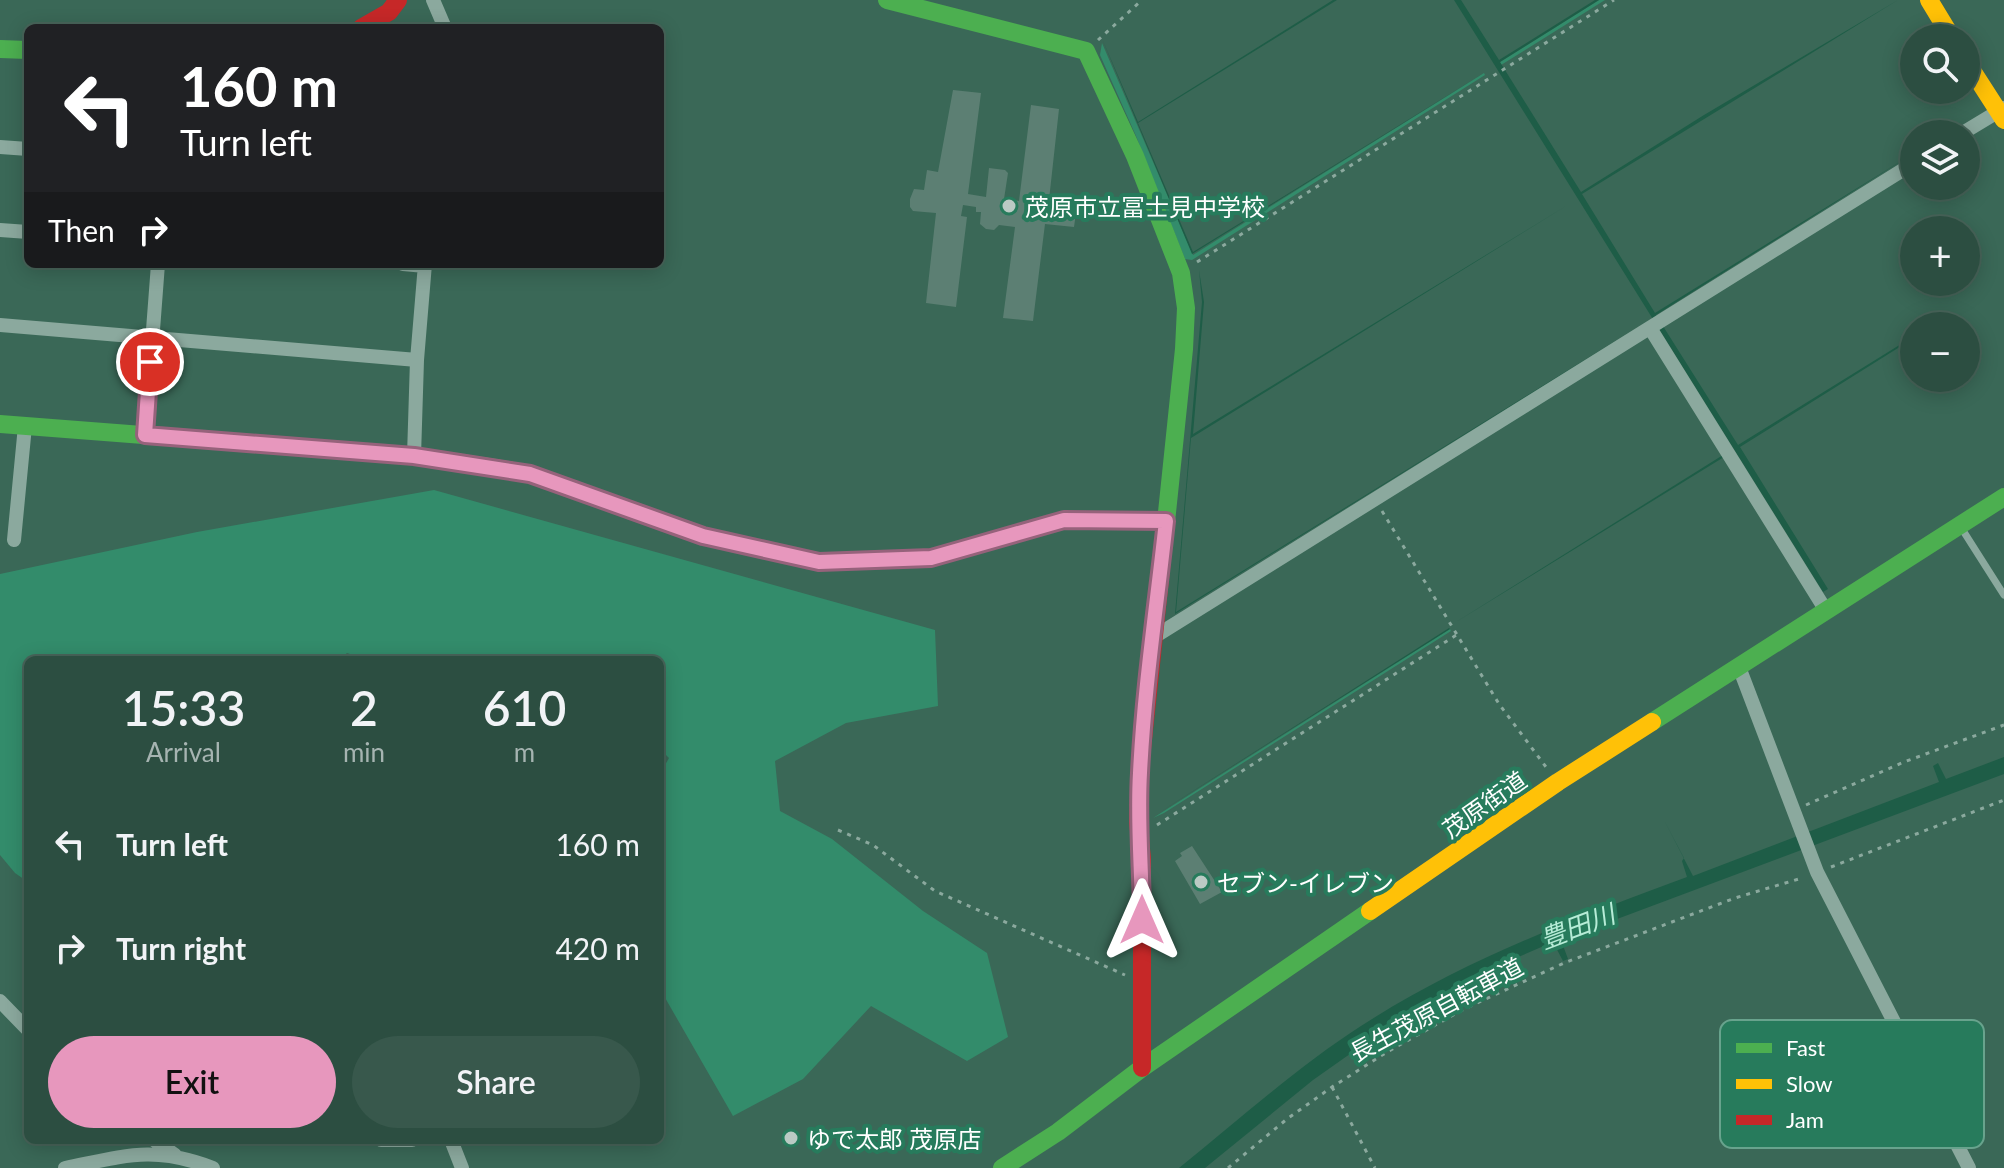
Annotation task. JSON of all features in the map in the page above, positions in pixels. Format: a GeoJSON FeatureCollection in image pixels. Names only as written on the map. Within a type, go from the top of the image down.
{"type":"FeatureCollection","features":[{"type":"Feature","properties":{"kind":"street"},"geometry":{"type":"LineString","coordinates":[[368,24],[389,12],[398,0]]}},
{"type":"Feature","properties":{"kind":"street"},"geometry":{"type":"LineString","coordinates":[[433,0],[443,24]]}},
{"type":"Feature","properties":{"kind":"street"},"geometry":{"type":"LineString","coordinates":[[887,0],[1086,51],[1135,156],[1181,273],[1186,308],[1184,349],[1140,768],[1142,1068]]}},
{"type":"Feature","properties":{"kind":"street"},"geometry":{"type":"LineString","coordinates":[[1929,0],[1944,24]]}},
{"type":"Feature","properties":{"kind":"street"},"geometry":{"type":"LineString","coordinates":[[0,49],[24,50]]}},
{"type":"Feature","properties":{"kind":"street"},"geometry":{"type":"LineString","coordinates":[[1980,81],[2002,113],[1980,124]]}},
{"type":"Feature","properties":{"kind":"street"},"geometry":{"type":"LineString","coordinates":[[0,147],[24,149]]}},
{"type":"Feature","properties":{"kind":"street"},"geometry":{"type":"LineString","coordinates":[[1154,637],[1900,172]]}},
{"type":"Feature","properties":{"kind":"street"},"geometry":{"type":"LineString","coordinates":[[0,230],[24,232]]}},
{"type":"Feature","properties":{"kind":"street"},"geometry":{"type":"LineString","coordinates":[[145,435],[158,268]]}},
{"type":"Feature","properties":{"kind":"street"},"geometry":{"type":"LineString","coordinates":[[414,456],[417,360],[425,268]]}},
{"type":"Feature","properties":{"kind":"street"},"geometry":{"type":"LineString","coordinates":[[0,325],[417,360]]}},
{"type":"Feature","properties":{"kind":"street"},"geometry":{"type":"LineString","coordinates":[[1650,328],[1825,609]]}},
{"type":"Feature","properties":{"kind":"street"},"geometry":{"type":"LineString","coordinates":[[0,424],[414,456],[530,474],[703,536],[819,562],[931,558],[1064,520],[1166,521]]}},
{"type":"Feature","properties":{"kind":"street"},"geometry":{"type":"LineString","coordinates":[[14,540],[25,426]]}},
{"type":"Feature","properties":{"kind":"street","name":"茂原街道"},"geometry":{"type":"LineString","coordinates":[[1002,1168],[1558,782],[2004,497]]}},
{"type":"Feature","properties":{"kind":"street"},"geometry":{"type":"LineString","coordinates":[[1739,667],[1817,872],[1893,1020]]}},
{"type":"Feature","properties":{"kind":"street"},"geometry":{"type":"LineString","coordinates":[[0,1001],[24,1026]]}},
{"type":"Feature","properties":{"kind":"street"},"geometry":{"type":"LineString","coordinates":[[160,1144],[179,1157]]}},
{"type":"Feature","properties":{"kind":"street"},"geometry":{"type":"LineString","coordinates":[[453,1144],[462,1168]]}},
{"type":"Feature","properties":{"kind":"street"},"geometry":{"type":"LineString","coordinates":[[1959,1148],[1969,1168]]}},
{"type":"Feature","properties":{"kind":"street"},"geometry":{"type":"LineString","coordinates":[[65,1168],[137,1154],[163,1153],[213,1168]]}},
{"type":"Feature","properties":{"kind":"lane"},"geometry":{"type":"LineString","coordinates":[[1959,525],[2004,595]]}},
{"type":"Feature","properties":{"kind":"path"},"geometry":{"type":"LineString","coordinates":[[1086,51],[1142,0]]}},
{"type":"Feature","properties":{"kind":"path"},"geometry":{"type":"LineString","coordinates":[[1181,273],[1614,0]]}},
{"type":"Feature","properties":{"kind":"path"},"geometry":{"type":"LineString","coordinates":[[1375,500],[1499,704],[1558,782]]}},
{"type":"Feature","properties":{"kind":"path"},"geometry":{"type":"LineString","coordinates":[[1140,836],[1458,634]]}},
{"type":"Feature","properties":{"kind":"path"},"geometry":{"type":"LineString","coordinates":[[1792,810],[1904,762],[2004,725]]}},
{"type":"Feature","properties":{"kind":"path","name":"長生茂原自転車道"},"geometry":{"type":"LineString","coordinates":[[1228,1168],[1287,1119],[1332,1087],[1464,1009],[1564,963],[1735,898],[1792,883],[2004,800]]}},
{"type":"Feature","properties":{"kind":"path"},"geometry":{"type":"LineString","coordinates":[[838,830],[873,845],[935,891],[1143,983]]}},
{"type":"Feature","properties":{"kind":"path"},"geometry":{"type":"LineString","coordinates":[[1332,1087],[1375,1168]]}},
{"type":"Feature","properties":{"kind":"shaded area"},"geometry":{"type":"Polygon","coordinates":[[[1599,0],[1605,0],[1501,65],[1500,62],[1599,0]]]}},
{"type":"Feature","properties":{"kind":"shaded area"},"geometry":{"type":"Polygon","coordinates":[[[1102,43],[1193,255],[1485,75],[1192,260],[1185,259],[1100,55],[1102,43]]]}},
{"type":"Feature","properties":{"kind":"shaded area"},"geometry":{"type":"Polygon","coordinates":[[[434,490],[935,630],[938,706],[846,723],[775,761],[780,811],[832,839],[923,911],[987,953],[1008,1037],[967,1061],[871,1006],[803,1079],[733,1116],[664,996],[664,767],[669,758],[664,753],[664,656],[356,656],[347,653],[343,656],[24,656],[24,879],[0,855],[0,574],[197,532],[434,490]]]}},
{"type":"Feature","properties":{"kind":"shaded area"},"geometry":{"type":"Polygon","coordinates":[[[1450,629],[1451,631],[1153,818],[1450,629]]]}},
{"type":"Feature","properties":{"kind":"water"},"geometry":{"type":"Polygon","coordinates":[[[1337,0],[1138,123],[1193,252],[1484,73],[1192,254],[1103,41],[1138,122],[1337,0]]]}},
{"type":"Feature","properties":{"kind":"water"},"geometry":{"type":"Polygon","coordinates":[[[1454,0],[1461,0],[1499,60],[1599,0],[1500,62],[1581,192],[1898,0],[1582,194],[1655,313],[1900,162],[1656,315],[1738,445],[1900,345],[1740,447],[1828,589],[1823,592],[1454,0]]]}},
{"type":"Feature","properties":{"kind":"water"},"geometry":{"type":"Polygon","coordinates":[[[1566,206],[1191,438],[1176,612],[1638,327],[1175,614],[1202,302],[1199,270],[1204,302],[1193,434],[1566,206]]]}},
{"type":"Feature","properties":{"kind":"water"},"geometry":{"type":"Polygon","coordinates":[[[1723,455],[1724,457],[1456,622],[1723,455]]]}},
{"type":"Feature","properties":{"kind":"water"},"geometry":{"type":"Polygon","coordinates":[[[1449,628],[1450,629],[1160,812],[1449,628]]]}},
{"type":"Feature","properties":{"kind":"water","name":"豊田川"},"geometry":{"type":"Polygon","coordinates":[[[2004,757],[2004,774],[1561,940],[1568,959],[1563,961],[1553,942],[1486,971],[1401,1018],[1313,1080],[1205,1168],[1179,1168],[1291,1076],[1400,1002],[1520,942],[1687,877],[1682,861],[1684,858],[1693,876],[1939,782],[1933,766],[1938,763],[1946,779],[2004,757]]]}},
{"type":"Feature","properties":{"kind":"building","name":"茂原市立冨士見中学校"},"geometry":{"type":"Polygon","coordinates":[[[953,90],[981,93],[968,194],[986,197],[989,168],[1005,170],[1008,173],[1004,199],[1019,201],[1031,105],[1059,109],[1048,209],[1076,213],[1074,227],[1045,224],[1033,321],[1003,318],[1015,227],[999,225],[994,230],[986,229],[980,224],[981,212],[976,212],[976,207],[963,205],[961,216],[967,217],[956,307],[926,303],[936,213],[913,211],[910,199],[914,189],[924,190],[927,170],[938,172],[953,90]]]}},
{"type":"Feature","properties":{"kind":"building","name":"セブン-イレブン"},"geometry":{"type":"Polygon","coordinates":[[[1192,846],[1222,892],[1200,904],[1175,861],[1182,856],[1180,853],[1192,846]]]}},
{"type":"Feature","properties":{"kind":"traffic: fast"},"geometry":{"type":"LineString","coordinates":[[887,0],[1086,51],[1135,156],[1181,273],[1186,308],[1184,349],[1166,522]]}},
{"type":"Feature","properties":{"kind":"traffic: fast"},"geometry":{"type":"LineString","coordinates":[[0,49],[24,50]]}},
{"type":"Feature","properties":{"kind":"traffic: fast"},"geometry":{"type":"LineString","coordinates":[[0,424],[414,456],[495,468]]}},
{"type":"Feature","properties":{"kind":"traffic: fast"},"geometry":{"type":"LineString","coordinates":[[1652,722],[2004,497]]}},
{"type":"Feature","properties":{"kind":"traffic: fast"},"geometry":{"type":"LineString","coordinates":[[1002,1168],[1058,1132],[1142,1068],[1370,911]]}},
{"type":"Feature","properties":{"kind":"traffic: slow"},"geometry":{"type":"LineString","coordinates":[[1929,0],[1944,24]]}},
{"type":"Feature","properties":{"kind":"traffic: slow"},"geometry":{"type":"LineString","coordinates":[[1980,83],[2004,120]]}},
{"type":"Feature","properties":{"kind":"traffic: slow"},"geometry":{"type":"LineString","coordinates":[[495,468],[530,474],[703,536],[819,562],[931,558],[1032,529]]}},
{"type":"Feature","properties":{"kind":"traffic: slow"},"geometry":{"type":"LineString","coordinates":[[1370,911],[1558,782],[1652,722]]}},
{"type":"Feature","properties":{"kind":"traffic: jam"},"geometry":{"type":"LineString","coordinates":[[368,24],[389,12],[398,0]]}},
{"type":"Feature","properties":{"kind":"traffic: jam"},"geometry":{"type":"LineString","coordinates":[[1032,529],[1064,520],[1166,521]]}},
{"type":"Feature","properties":{"kind":"traffic: jam"},"geometry":{"type":"LineString","coordinates":[[1142,1068],[1140,768],[1166,522]]}},
{"type":"Feature","properties":{"kind":"place","name":"茂原市立冨士見中学校"},"geometry":{"type":"Point","coordinates":[1009,206]}},
{"type":"Feature","properties":{"kind":"place","name":"セブン-イレブン"},"geometry":{"type":"Point","coordinates":[1201,882]}},
{"type":"Feature","properties":{"kind":"place","name":"ゆで太郎 茂原店"},"geometry":{"type":"Point","coordinates":[791,1138]}},
{"type":"Feature","properties":{"kind":"route"},"geometry":{"type":"LineString","coordinates":[[150,362],[145,435],[414,456],[530,474],[703,536],[819,562],[931,558],[1064,520],[1166,521],[1140,768],[1138,822],[1142,858],[1142,920]]}}]}
